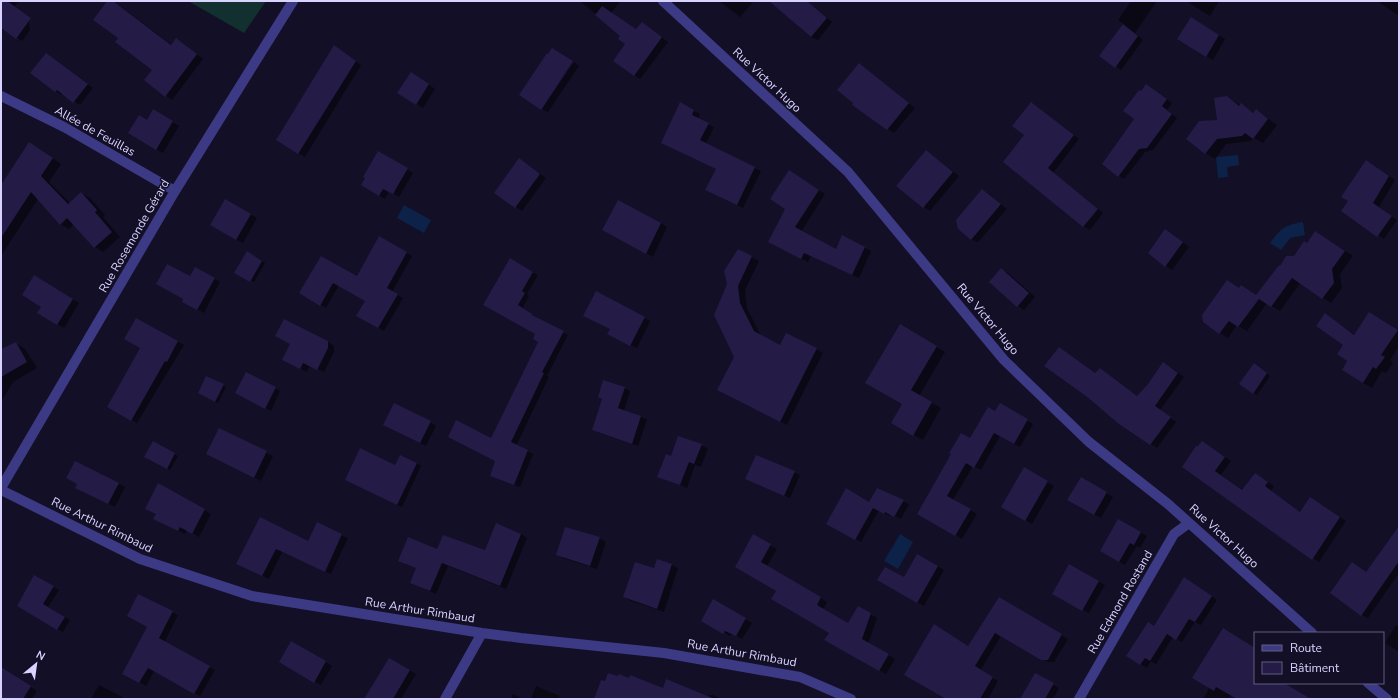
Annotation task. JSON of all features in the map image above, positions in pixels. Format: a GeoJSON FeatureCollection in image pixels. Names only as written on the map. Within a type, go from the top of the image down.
{"type":"FeatureCollection","features":[{"type":"Feature","properties":{"kind":"street","name":"Rue Rosemonde Gérard"},"geometry":{"type":"LineString","coordinates":[[1,489],[175,191],[293,1]]}},
{"type":"Feature","properties":{"kind":"street","name":"Rue Victor Hugo"},"geometry":{"type":"LineString","coordinates":[[663,1],[848,172],[1004,360],[1089,442],[1168,504],[1311,632]]}},
{"type":"Feature","properties":{"kind":"street","name":"Allée de Feuillas"},"geometry":{"type":"LineString","coordinates":[[1,96],[64,127],[175,191]]}},
{"type":"Feature","properties":{"kind":"street","name":"Rue Arthur Rimbaud"},"geometry":{"type":"LineString","coordinates":[[1,489],[140,559],[252,596],[482,633],[664,653],[800,676],[852,699]]}},
{"type":"Feature","properties":{"kind":"street","name":"Rue Edmond Rostand"},"geometry":{"type":"LineString","coordinates":[[1079,699],[1174,534],[1189,523]]}},
{"type":"Feature","properties":{"kind":"street"},"geometry":{"type":"LineString","coordinates":[[445,699],[482,633]]}},
{"type":"Feature","properties":{"kind":"street"},"geometry":{"type":"LineString","coordinates":[[1369,684],[1387,699]]}},
{"type":"Feature","properties":{"kind":"green space"},"geometry":{"type":"Polygon","coordinates":[[[188,1],[266,1],[244,33],[188,1]]]}},
{"type":"Feature","properties":{"kind":"water"},"geometry":{"type":"Polygon","coordinates":[[[1238,155],[1239,165],[1227,167],[1228,177],[1218,178],[1216,157],[1238,155]]]}},
{"type":"Feature","properties":{"kind":"water"},"geometry":{"type":"Polygon","coordinates":[[[404,205],[431,220],[424,233],[397,218],[404,205]]]}},
{"type":"Feature","properties":{"kind":"water"},"geometry":{"type":"Polygon","coordinates":[[[1303,222],[1305,235],[1290,238],[1281,250],[1270,243],[1284,228],[1292,224],[1303,222]]]}},
{"type":"Feature","properties":{"kind":"water"},"geometry":{"type":"Polygon","coordinates":[[[900,534],[913,542],[898,569],[884,561],[900,534]]]}},
{"type":"Feature","properties":{"kind":"building"},"geometry":{"type":"Polygon","coordinates":[[[1,1],[7,1],[31,18],[16,39],[1,28],[1,1]]]}},
{"type":"Feature","properties":{"kind":"building"},"geometry":{"type":"Polygon","coordinates":[[[107,1],[113,1],[171,45],[176,38],[197,54],[165,97],[144,80],[152,70],[115,42],[118,38],[93,20],[107,1]]]}},
{"type":"Feature","properties":{"kind":"building"},"geometry":{"type":"Polygon","coordinates":[[[769,1],[807,1],[827,18],[811,37],[769,1]]]}},
{"type":"Feature","properties":{"kind":"building"},"geometry":{"type":"Polygon","coordinates":[[[602,6],[636,29],[642,22],[662,37],[634,76],[613,61],[625,44],[618,39],[620,36],[595,15],[602,6]]]}},
{"type":"Feature","properties":{"kind":"building"},"geometry":{"type":"Polygon","coordinates":[[[1191,17],[1219,35],[1206,57],[1177,39],[1191,17]]]}},
{"type":"Feature","properties":{"kind":"building"},"geometry":{"type":"Polygon","coordinates":[[[1123,24],[1138,36],[1115,68],[1099,56],[1123,24]]]}},
{"type":"Feature","properties":{"kind":"building"},"geometry":{"type":"Polygon","coordinates":[[[334,45],[356,61],[298,154],[276,140],[334,45]]]}},
{"type":"Feature","properties":{"kind":"building"},"geometry":{"type":"Polygon","coordinates":[[[552,48],[573,61],[541,110],[519,95],[547,53],[548,54],[552,48]]]}},
{"type":"Feature","properties":{"kind":"building"},"geometry":{"type":"Polygon","coordinates":[[[46,53],[88,84],[73,103],[57,90],[55,92],[30,73],[46,53]]]}},
{"type":"Feature","properties":{"kind":"building"},"geometry":{"type":"Polygon","coordinates":[[[859,63],[909,103],[887,130],[852,105],[853,103],[837,90],[859,63]]]}},
{"type":"Feature","properties":{"kind":"building"},"geometry":{"type":"Polygon","coordinates":[[[411,72],[429,84],[416,105],[397,93],[411,72]]]}},
{"type":"Feature","properties":{"kind":"building"},"geometry":{"type":"Polygon","coordinates":[[[1146,84],[1167,99],[1162,106],[1172,114],[1147,148],[1139,149],[1118,177],[1102,164],[1134,119],[1123,111],[1139,90],[1141,91],[1146,84]]]}},
{"type":"Feature","properties":{"kind":"building"},"geometry":{"type":"Polygon","coordinates":[[[1227,96],[1239,106],[1241,103],[1253,113],[1256,109],[1268,119],[1253,139],[1245,133],[1242,136],[1217,139],[1205,154],[1186,139],[1199,121],[1217,120],[1214,98],[1227,96]]]}},
{"type":"Feature","properties":{"kind":"building"},"geometry":{"type":"Polygon","coordinates":[[[680,102],[694,110],[692,115],[709,123],[700,140],[755,167],[737,205],[705,190],[716,169],[661,143],[680,102]]]}},
{"type":"Feature","properties":{"kind":"building"},"geometry":{"type":"Polygon","coordinates":[[[1031,102],[1074,135],[1048,168],[1098,209],[1083,227],[1003,162],[1024,135],[1012,126],[1031,102]]]}},
{"type":"Feature","properties":{"kind":"building"},"geometry":{"type":"Polygon","coordinates":[[[153,109],[173,121],[156,150],[128,133],[139,115],[147,120],[153,109]]]}},
{"type":"Feature","properties":{"kind":"building"},"geometry":{"type":"Polygon","coordinates":[[[29,142],[53,158],[41,176],[68,204],[81,192],[97,210],[95,212],[112,232],[94,248],[67,218],[60,225],[31,192],[1,238],[1,185],[29,142]]]}},
{"type":"Feature","properties":{"kind":"building"},"geometry":{"type":"Polygon","coordinates":[[[926,150],[953,172],[923,208],[896,186],[926,150]]]}},
{"type":"Feature","properties":{"kind":"building"},"geometry":{"type":"Polygon","coordinates":[[[378,151],[408,168],[393,194],[383,189],[379,196],[361,185],[365,178],[363,177],[378,151]]]}},
{"type":"Feature","properties":{"kind":"building"},"geometry":{"type":"Polygon","coordinates":[[[519,158],[540,174],[515,208],[494,193],[519,158]]]}},
{"type":"Feature","properties":{"kind":"building"},"geometry":{"type":"Polygon","coordinates":[[[1366,160],[1389,176],[1373,203],[1392,216],[1377,237],[1341,211],[1348,201],[1341,197],[1366,160]]]}},
{"type":"Feature","properties":{"kind":"building"},"geometry":{"type":"Polygon","coordinates":[[[789,170],[819,190],[795,227],[836,249],[842,235],[865,247],[852,275],[804,253],[801,259],[768,242],[785,209],[770,199],[789,170]]]}},
{"type":"Feature","properties":{"kind":"building"},"geometry":{"type":"Polygon","coordinates":[[[982,189],[1001,204],[971,240],[958,229],[956,220],[982,189]]]}},
{"type":"Feature","properties":{"kind":"building"},"geometry":{"type":"Polygon","coordinates":[[[225,199],[251,214],[236,240],[210,225],[225,199]]]}},
{"type":"Feature","properties":{"kind":"building"},"geometry":{"type":"Polygon","coordinates":[[[618,200],[661,223],[646,254],[602,230],[618,200]]]}},
{"type":"Feature","properties":{"kind":"building"},"geometry":{"type":"Polygon","coordinates":[[[1165,229],[1183,242],[1165,267],[1148,253],[1165,229]]]}},
{"type":"Feature","properties":{"kind":"building"},"geometry":{"type":"Polygon","coordinates":[[[1315,231],[1345,251],[1332,269],[1334,283],[1322,299],[1292,278],[1271,307],[1259,299],[1238,327],[1229,321],[1219,334],[1203,322],[1202,315],[1227,280],[1239,288],[1241,285],[1256,295],[1279,265],[1280,266],[1286,256],[1294,256],[1304,241],[1307,243],[1315,231]]]}},
{"type":"Feature","properties":{"kind":"building"},"geometry":{"type":"Polygon","coordinates":[[[379,236],[407,252],[387,288],[398,294],[378,328],[356,316],[365,301],[333,283],[320,306],[299,293],[321,256],[357,276],[379,236]]]}},
{"type":"Feature","properties":{"kind":"building"},"geometry":{"type":"Polygon","coordinates":[[[738,249],[752,256],[738,286],[740,303],[754,331],[780,345],[786,333],[817,348],[780,422],[717,390],[734,357],[714,315],[727,284],[724,271],[738,249]]]}},
{"type":"Feature","properties":{"kind":"building"},"geometry":{"type":"Polygon","coordinates":[[[247,251],[262,261],[250,282],[234,273],[247,251]]]}},
{"type":"Feature","properties":{"kind":"building"},"geometry":{"type":"Polygon","coordinates":[[[510,258],[533,272],[522,291],[525,293],[518,305],[532,315],[564,331],[542,372],[544,373],[511,442],[528,450],[514,485],[490,476],[495,461],[448,437],[456,420],[491,438],[538,342],[533,339],[535,334],[483,305],[510,258]]]}},
{"type":"Feature","properties":{"kind":"building"},"geometry":{"type":"Polygon","coordinates":[[[167,264],[190,276],[195,267],[215,278],[197,310],[182,302],[183,299],[156,284],[167,264]]]}},
{"type":"Feature","properties":{"kind":"building"},"geometry":{"type":"Polygon","coordinates":[[[1001,268],[1029,293],[1017,307],[989,282],[1001,268]]]}},
{"type":"Feature","properties":{"kind":"building"},"geometry":{"type":"Polygon","coordinates":[[[34,275],[73,299],[57,325],[37,313],[41,307],[22,295],[34,275]]]}},
{"type":"Feature","properties":{"kind":"building"},"geometry":{"type":"Polygon","coordinates":[[[596,291],[645,317],[630,346],[607,334],[610,329],[583,316],[596,291]]]}},
{"type":"Feature","properties":{"kind":"building"},"geometry":{"type":"Polygon","coordinates":[[[1369,312],[1398,330],[1381,355],[1385,357],[1376,369],[1373,367],[1363,383],[1342,370],[1347,361],[1337,354],[1343,345],[1316,326],[1325,313],[1354,335],[1369,312]]]}},
{"type":"Feature","properties":{"kind":"building"},"geometry":{"type":"Polygon","coordinates":[[[136,318],[178,341],[131,421],[107,407],[140,348],[124,339],[136,318]]]}},
{"type":"Feature","properties":{"kind":"building"},"geometry":{"type":"Polygon","coordinates":[[[284,319],[328,341],[328,348],[317,370],[303,363],[300,369],[282,360],[290,344],[275,336],[284,319]]]}},
{"type":"Feature","properties":{"kind":"building"},"geometry":{"type":"Polygon","coordinates":[[[900,324],[937,346],[911,390],[932,402],[913,436],[891,423],[902,404],[865,383],[900,324]]]}},
{"type":"Feature","properties":{"kind":"building"},"geometry":{"type":"Polygon","coordinates":[[[16,342],[27,362],[1,377],[1,349],[16,342]]]}},
{"type":"Feature","properties":{"kind":"building"},"geometry":{"type":"Polygon","coordinates":[[[1059,347],[1095,373],[1100,368],[1137,396],[1148,384],[1163,362],[1178,373],[1155,406],[1171,417],[1150,445],[1119,424],[1086,396],[1044,366],[1059,347]]]}},
{"type":"Feature","properties":{"kind":"building"},"geometry":{"type":"Polygon","coordinates":[[[1254,363],[1267,373],[1253,394],[1239,384],[1254,363]]]}},
{"type":"Feature","properties":{"kind":"building"},"geometry":{"type":"Polygon","coordinates":[[[246,372],[276,387],[265,409],[235,393],[246,372]]]}},
{"type":"Feature","properties":{"kind":"building"},"geometry":{"type":"Polygon","coordinates":[[[206,376],[224,384],[215,402],[198,393],[206,376]]]}},
{"type":"Feature","properties":{"kind":"building"},"geometry":{"type":"Polygon","coordinates":[[[603,380],[625,387],[618,408],[641,416],[632,444],[592,430],[602,399],[598,397],[603,380]]]}},
{"type":"Feature","properties":{"kind":"building"},"geometry":{"type":"Polygon","coordinates":[[[394,403],[431,421],[420,443],[383,425],[394,403]]]}},
{"type":"Feature","properties":{"kind":"building"},"geometry":{"type":"Polygon","coordinates":[[[1000,403],[1028,419],[1014,444],[994,433],[974,468],[966,463],[947,496],[971,509],[955,536],[917,514],[951,454],[949,453],[961,433],[970,438],[988,407],[995,411],[1000,403]]]}},
{"type":"Feature","properties":{"kind":"building"},"geometry":{"type":"Polygon","coordinates":[[[219,428],[267,451],[254,478],[206,454],[219,428]]]}},
{"type":"Feature","properties":{"kind":"building"},"geometry":{"type":"Polygon","coordinates":[[[678,436],[702,444],[694,464],[689,462],[680,485],[657,477],[666,454],[671,456],[678,436]]]}},
{"type":"Feature","properties":{"kind":"building"},"geometry":{"type":"Polygon","coordinates":[[[153,441],[175,453],[167,469],[144,457],[153,441]]]}},
{"type":"Feature","properties":{"kind":"building"},"geometry":{"type":"Polygon","coordinates":[[[1202,441],[1225,457],[1215,471],[1242,490],[1255,473],[1268,482],[1265,486],[1300,512],[1310,497],[1340,517],[1312,560],[1182,467],[1196,446],[1198,446],[1202,441]]]}},
{"type":"Feature","properties":{"kind":"building"},"geometry":{"type":"Polygon","coordinates":[[[360,448],[395,465],[400,455],[417,463],[397,505],[345,480],[360,448]]]}},
{"type":"Feature","properties":{"kind":"building"},"geometry":{"type":"Polygon","coordinates":[[[756,455],[795,471],[784,496],[745,479],[756,455]]]}},
{"type":"Feature","properties":{"kind":"building"},"geometry":{"type":"Polygon","coordinates":[[[75,461],[119,483],[108,504],[75,488],[77,484],[66,478],[75,461]]]}},
{"type":"Feature","properties":{"kind":"building"},"geometry":{"type":"Polygon","coordinates":[[[1024,467],[1048,481],[1025,521],[1001,507],[1024,467]]]}},
{"type":"Feature","properties":{"kind":"building"},"geometry":{"type":"Polygon","coordinates":[[[1081,477],[1107,492],[1094,515],[1067,500],[1081,477]]]}},
{"type":"Feature","properties":{"kind":"building"},"geometry":{"type":"Polygon","coordinates":[[[158,483],[205,509],[192,534],[180,527],[178,531],[153,519],[156,514],[145,509],[158,483]]]}},
{"type":"Feature","properties":{"kind":"building"},"geometry":{"type":"Polygon","coordinates":[[[846,488],[869,502],[877,488],[904,500],[894,517],[873,508],[855,540],[826,524],[846,488]]]}},
{"type":"Feature","properties":{"kind":"building"},"geometry":{"type":"Polygon","coordinates":[[[260,517],[308,541],[317,522],[342,534],[325,572],[276,549],[262,576],[236,564],[260,517]]]}},
{"type":"Feature","properties":{"kind":"building"},"geometry":{"type":"Polygon","coordinates":[[[1118,519],[1141,532],[1134,545],[1130,543],[1119,562],[1100,551],[1118,519]]]}},
{"type":"Feature","properties":{"kind":"building"},"geometry":{"type":"Polygon","coordinates":[[[496,523],[521,534],[500,586],[442,563],[430,591],[410,583],[416,568],[398,561],[408,537],[437,549],[443,535],[485,550],[496,523]]]}},
{"type":"Feature","properties":{"kind":"building"},"geometry":{"type":"Polygon","coordinates":[[[1399,526],[1399,561],[1361,616],[1330,593],[1352,562],[1366,572],[1399,526]]]}},
{"type":"Feature","properties":{"kind":"building"},"geometry":{"type":"Polygon","coordinates":[[[565,527],[600,537],[590,566],[556,555],[565,527]]]}},
{"type":"Feature","properties":{"kind":"building"},"geometry":{"type":"Polygon","coordinates":[[[753,534],[771,544],[761,562],[821,597],[817,605],[848,623],[858,606],[871,613],[862,639],[889,654],[879,671],[824,640],[829,633],[771,599],[776,591],[735,567],[753,534]]]}},
{"type":"Feature","properties":{"kind":"building"},"geometry":{"type":"Polygon","coordinates":[[[917,554],[938,566],[917,603],[877,580],[885,567],[904,577],[917,554]]]}},
{"type":"Feature","properties":{"kind":"building"},"geometry":{"type":"Polygon","coordinates":[[[657,559],[672,564],[657,609],[623,597],[635,562],[654,568],[657,559]]]}},
{"type":"Feature","properties":{"kind":"building"},"geometry":{"type":"Polygon","coordinates":[[[1069,564],[1099,581],[1082,611],[1052,594],[1069,564]]]}},
{"type":"Feature","properties":{"kind":"building"},"geometry":{"type":"Polygon","coordinates":[[[34,575],[54,586],[43,604],[65,617],[57,630],[17,606],[34,575]]]}},
{"type":"Feature","properties":{"kind":"building"},"geometry":{"type":"Polygon","coordinates":[[[1184,577],[1212,596],[1195,622],[1189,619],[1176,640],[1167,634],[1150,661],[1145,658],[1140,665],[1126,656],[1148,622],[1154,626],[1184,577]]]}},
{"type":"Feature","properties":{"kind":"building"},"geometry":{"type":"Polygon","coordinates":[[[138,594],[173,611],[159,638],[210,666],[194,694],[148,668],[139,683],[122,674],[147,627],[127,616],[138,594]]]}},
{"type":"Feature","properties":{"kind":"building"},"geometry":{"type":"Polygon","coordinates":[[[999,597],[1062,634],[1048,660],[1041,660],[995,633],[975,666],[993,677],[980,699],[946,699],[904,675],[934,624],[968,646],[999,597]]]}},
{"type":"Feature","properties":{"kind":"building"},"geometry":{"type":"Polygon","coordinates":[[[713,599],[746,618],[736,636],[725,631],[723,634],[701,621],[713,599]]]}},
{"type":"Feature","properties":{"kind":"building"},"geometry":{"type":"Polygon","coordinates":[[[1223,628],[1254,647],[1254,684],[1286,684],[1311,699],[1237,699],[1216,687],[1214,691],[1192,678],[1223,628]]]}},
{"type":"Feature","properties":{"kind":"building"},"geometry":{"type":"Polygon","coordinates":[[[291,641],[326,661],[314,683],[279,662],[291,641]]]}},
{"type":"Feature","properties":{"kind":"building"},"geometry":{"type":"Polygon","coordinates":[[[389,658],[410,670],[393,699],[364,699],[389,658]]]}},
{"type":"Feature","properties":{"kind":"building"},"geometry":{"type":"Polygon","coordinates":[[[1,667],[31,686],[23,699],[1,699],[1,667]]]}},
{"type":"Feature","properties":{"kind":"building"},"geometry":{"type":"Polygon","coordinates":[[[608,673],[618,676],[619,674],[629,678],[630,675],[663,688],[666,679],[715,699],[594,699],[601,680],[605,681],[608,673]]]}},
{"type":"Feature","properties":{"kind":"building"},"geometry":{"type":"Polygon","coordinates":[[[1035,673],[1054,683],[1045,699],[1020,699],[1035,673]]]}}]}
